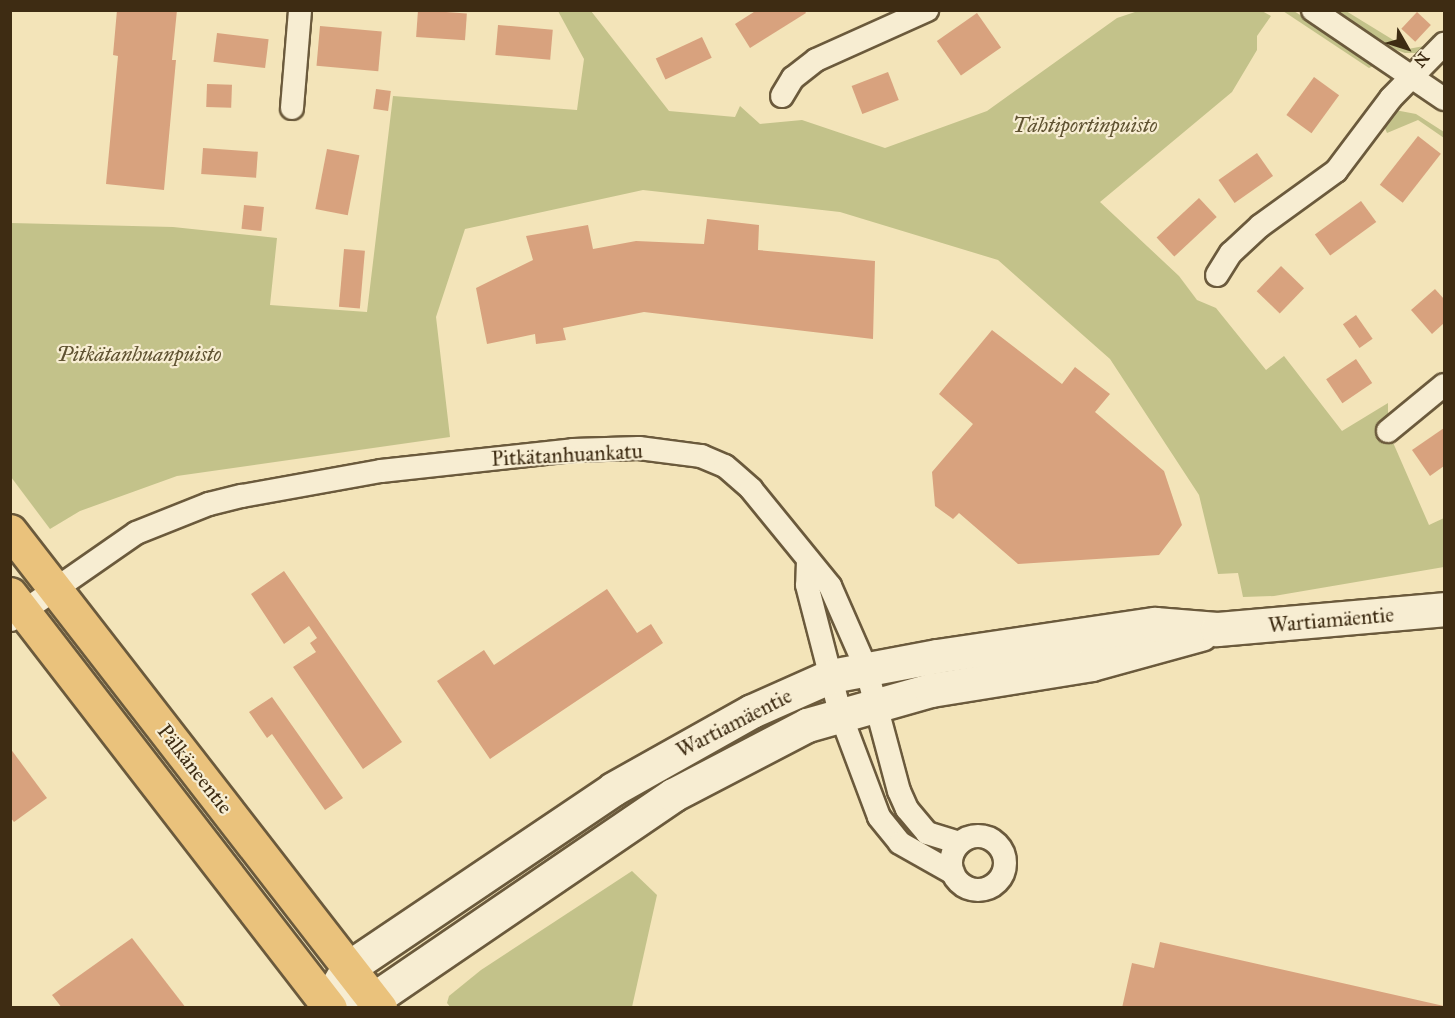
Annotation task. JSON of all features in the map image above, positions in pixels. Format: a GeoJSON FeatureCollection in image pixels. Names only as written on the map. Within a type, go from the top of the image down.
{"type":"FeatureCollection","features":[{"type":"Feature","properties":{"kind":"main road","name":"Pälkäneentie"},"geometry":{"type":"LineString","coordinates":[[10,531],[377,1004]]}},
{"type":"Feature","properties":{"kind":"main road","name":"Pälkäneentie"},"geometry":{"type":"LineString","coordinates":[[15,608],[328,1005]]}},
{"type":"Feature","properties":{"kind":"main road","name":"Wartiamäentie"},"geometry":{"type":"LineString","coordinates":[[328,1005],[348,968],[613,789],[752,711],[831,676],[866,668],[1155,624],[1217,629],[1444,609]]}},
{"type":"Feature","properties":{"kind":"main road","name":"Wartiamäentie"},"geometry":{"type":"LineString","coordinates":[[377,1004],[674,795],[807,724],[840,713],[931,690],[1091,664],[1217,629]]}},
{"type":"Feature","properties":{"kind":"main road"},"geometry":{"type":"LineString","coordinates":[[328,1005],[377,1004]]}},
{"type":"Feature","properties":{"kind":"street"},"geometry":{"type":"LineString","coordinates":[[292,108],[300,10]]}},
{"type":"Feature","properties":{"kind":"street"},"geometry":{"type":"LineString","coordinates":[[782,96],[793,78],[816,60],[927,10]]}},
{"type":"Feature","properties":{"kind":"street"},"geometry":{"type":"LineString","coordinates":[[1313,10],[1444,99]]}},
{"type":"Feature","properties":{"kind":"street"},"geometry":{"type":"LineString","coordinates":[[1217,274],[1231,254],[1260,226],[1336,171],[1411,76],[1444,44]]}},
{"type":"Feature","properties":{"kind":"street"},"geometry":{"type":"LineString","coordinates":[[1388,431],[1444,386]]}},
{"type":"Feature","properties":{"kind":"street","name":"Pitkätanhuankatu"},"geometry":{"type":"LineString","coordinates":[[15,608],[53,588],[136,533],[209,504],[381,471],[573,450],[639,448],[680,452],[725,466],[779,519],[808,561],[830,586],[866,668],[899,791],[916,823],[927,833],[960,843]]}},
{"type":"Feature","properties":{"kind":"street"},"geometry":{"type":"LineString","coordinates":[[808,561],[807,585],[840,713],[870,797],[886,828],[900,843],[953,873],[963,886],[978,891],[992,887],[1004,871],[1003,851],[991,839],[974,836],[960,843],[951,857],[953,873]]}},
{"type":"Feature","properties":{"kind":"green space","name":"Pitkätanhuanpuisto"},"geometry":{"type":"Polygon","coordinates":[[[1141,10],[1262,11],[1271,16],[1257,36],[1257,50],[1232,92],[1100,202],[1179,276],[1197,300],[1216,308],[1266,370],[1284,356],[1342,431],[1388,403],[1388,431],[1429,525],[1444,518],[1444,567],[1274,596],[1243,597],[1238,573],[1218,574],[1199,495],[1110,359],[998,260],[840,212],[643,190],[465,229],[436,317],[450,437],[177,476],[80,511],[50,529],[11,477],[11,223],[173,227],[277,238],[270,305],[367,312],[393,96],[577,110],[584,59],[558,11],[591,11],[669,111],[735,117],[740,106],[760,124],[802,120],[885,148],[987,111],[1117,18],[1141,10]]]}},
{"type":"Feature","properties":{"kind":"green space"},"geometry":{"type":"Polygon","coordinates":[[[1283,11],[1294,11],[1376,65],[1369,68],[1283,11]]]}},
{"type":"Feature","properties":{"kind":"green space"},"geometry":{"type":"Polygon","coordinates":[[[1331,11],[1346,11],[1408,49],[1424,46],[1433,35],[1438,39],[1418,53],[1405,53],[1388,47],[1331,11]]]}},
{"type":"Feature","properties":{"kind":"green space"},"geometry":{"type":"Polygon","coordinates":[[[1395,110],[1416,114],[1444,132],[1444,138],[1418,120],[1387,133],[1384,126],[1395,110]]]}},
{"type":"Feature","properties":{"kind":"green space"},"geometry":{"type":"Polygon","coordinates":[[[632,871],[657,895],[632,1007],[451,1008],[447,1003],[449,996],[481,970],[632,871]]]}},
{"type":"Feature","properties":{"kind":"building"},"geometry":{"type":"Polygon","coordinates":[[[117,10],[177,10],[172,60],[176,60],[164,190],[106,184],[118,56],[113,55],[117,10]]]}},
{"type":"Feature","properties":{"kind":"building"},"geometry":{"type":"Polygon","coordinates":[[[418,10],[467,13],[465,40],[416,37],[418,10]]]}},
{"type":"Feature","properties":{"kind":"building"},"geometry":{"type":"Polygon","coordinates":[[[757,10],[804,10],[806,13],[750,48],[735,24],[757,10]]]}},
{"type":"Feature","properties":{"kind":"building"},"geometry":{"type":"Polygon","coordinates":[[[1417,12],[1431,25],[1415,42],[1401,29],[1417,12]]]}},
{"type":"Feature","properties":{"kind":"building"},"geometry":{"type":"Polygon","coordinates":[[[977,13],[1001,47],[961,76],[937,41],[977,13]]]}},
{"type":"Feature","properties":{"kind":"building"},"geometry":{"type":"Polygon","coordinates":[[[498,25],[553,30],[550,60],[495,55],[498,25]]]}},
{"type":"Feature","properties":{"kind":"building"},"geometry":{"type":"Polygon","coordinates":[[[320,26],[382,31],[378,71],[317,66],[320,26]]]}},
{"type":"Feature","properties":{"kind":"building"},"geometry":{"type":"Polygon","coordinates":[[[217,33],[269,39],[265,68],[213,62],[217,33]]]}},
{"type":"Feature","properties":{"kind":"building"},"geometry":{"type":"Polygon","coordinates":[[[702,37],[712,58],[665,79],[656,59],[702,37]]]}},
{"type":"Feature","properties":{"kind":"building"},"geometry":{"type":"Polygon","coordinates":[[[888,72],[899,100],[862,114],[852,86],[888,72]]]}},
{"type":"Feature","properties":{"kind":"building"},"geometry":{"type":"Polygon","coordinates":[[[1314,77],[1339,95],[1311,133],[1286,115],[1314,77]]]}},
{"type":"Feature","properties":{"kind":"building"},"geometry":{"type":"Polygon","coordinates":[[[207,84],[232,85],[231,108],[206,107],[207,84]]]}},
{"type":"Feature","properties":{"kind":"building"},"geometry":{"type":"Polygon","coordinates":[[[376,89],[391,91],[388,111],[373,109],[376,89]]]}},
{"type":"Feature","properties":{"kind":"building"},"geometry":{"type":"Polygon","coordinates":[[[1418,136],[1441,154],[1403,203],[1380,185],[1418,136]]]}},
{"type":"Feature","properties":{"kind":"building"},"geometry":{"type":"Polygon","coordinates":[[[203,148],[258,152],[256,178],[201,174],[203,148]]]}},
{"type":"Feature","properties":{"kind":"building"},"geometry":{"type":"Polygon","coordinates":[[[327,149],[359,155],[348,215],[315,209],[327,149]]]}},
{"type":"Feature","properties":{"kind":"building"},"geometry":{"type":"Polygon","coordinates":[[[1257,153],[1273,176],[1235,203],[1218,180],[1257,153]]]}},
{"type":"Feature","properties":{"kind":"building"},"geometry":{"type":"Polygon","coordinates":[[[1199,198],[1217,217],[1174,257],[1157,238],[1199,198]]]}},
{"type":"Feature","properties":{"kind":"building"},"geometry":{"type":"Polygon","coordinates":[[[1361,201],[1376,222],[1330,256],[1315,235],[1361,201]]]}},
{"type":"Feature","properties":{"kind":"building"},"geometry":{"type":"Polygon","coordinates":[[[244,205],[264,207],[261,231],[241,229],[244,205]]]}},
{"type":"Feature","properties":{"kind":"building"},"geometry":{"type":"Polygon","coordinates":[[[707,219],[759,225],[758,250],[875,261],[873,339],[644,312],[563,328],[566,340],[536,344],[535,334],[487,344],[476,288],[533,260],[526,236],[588,225],[593,249],[636,241],[704,244],[707,219]]]}},
{"type":"Feature","properties":{"kind":"building"},"geometry":{"type":"Polygon","coordinates":[[[344,249],[365,251],[360,309],[339,307],[344,249]]]}},
{"type":"Feature","properties":{"kind":"building"},"geometry":{"type":"Polygon","coordinates":[[[1281,266],[1304,288],[1280,313],[1257,291],[1281,266]]]}},
{"type":"Feature","properties":{"kind":"building"},"geometry":{"type":"Polygon","coordinates":[[[1435,289],[1444,299],[1444,323],[1432,334],[1411,310],[1435,289]]]}},
{"type":"Feature","properties":{"kind":"building"},"geometry":{"type":"Polygon","coordinates":[[[1356,315],[1373,339],[1360,348],[1343,324],[1356,315]]]}},
{"type":"Feature","properties":{"kind":"building"},"geometry":{"type":"Polygon","coordinates":[[[992,330],[1062,384],[1075,367],[1110,394],[1095,412],[1164,471],[1182,525],[1159,555],[1018,564],[959,513],[953,519],[935,506],[932,472],[973,424],[939,394],[992,330]]]}},
{"type":"Feature","properties":{"kind":"building"},"geometry":{"type":"Polygon","coordinates":[[[1356,359],[1372,383],[1342,403],[1326,379],[1356,359]]]}},
{"type":"Feature","properties":{"kind":"building"},"geometry":{"type":"Polygon","coordinates":[[[1444,428],[1444,466],[1430,476],[1412,450],[1444,428]]]}},
{"type":"Feature","properties":{"kind":"building"},"geometry":{"type":"Polygon","coordinates":[[[284,571],[402,742],[363,769],[293,667],[316,652],[310,643],[317,638],[309,626],[284,644],[251,594],[284,571]]]}},
{"type":"Feature","properties":{"kind":"building"},"geometry":{"type":"Polygon","coordinates":[[[607,589],[637,633],[651,624],[663,643],[490,759],[437,681],[484,650],[494,665],[607,589]]]}},
{"type":"Feature","properties":{"kind":"building"},"geometry":{"type":"Polygon","coordinates":[[[272,697],[343,798],[325,810],[272,734],[267,738],[249,712],[272,697]]]}},
{"type":"Feature","properties":{"kind":"building"},"geometry":{"type":"Polygon","coordinates":[[[10,748],[47,798],[14,822],[10,817],[10,748]]]}},
{"type":"Feature","properties":{"kind":"building"},"geometry":{"type":"Polygon","coordinates":[[[132,938],[186,1008],[62,1008],[52,995],[132,938]]]}},
{"type":"Feature","properties":{"kind":"building"},"geometry":{"type":"Polygon","coordinates":[[[1160,942],[1444,1006],[1444,1008],[1122,1008],[1132,963],[1154,968],[1160,942]]]}},
{"type":"Feature","properties":{"kind":"park label","name":"Tähtiportinpuisto"},"geometry":{"type":"Point","coordinates":[1085,125]}}]}
